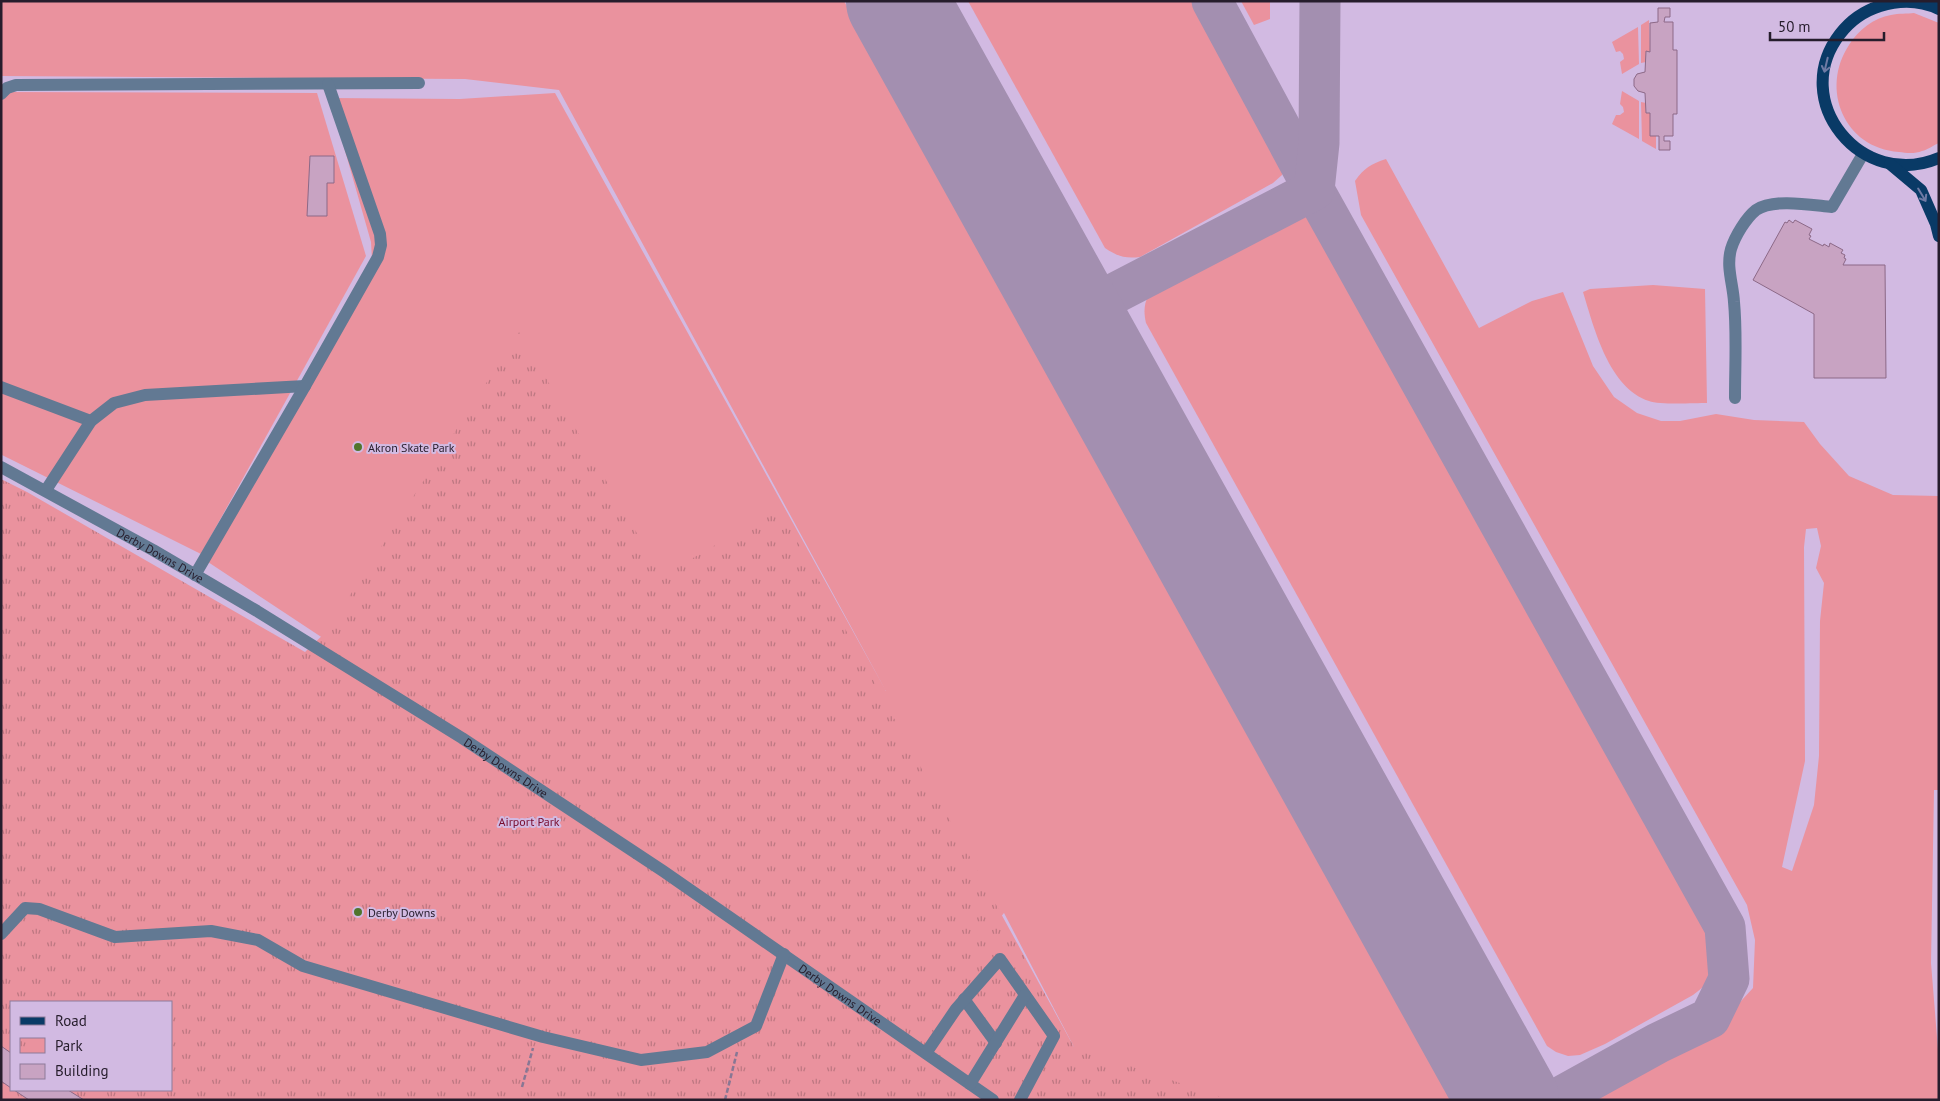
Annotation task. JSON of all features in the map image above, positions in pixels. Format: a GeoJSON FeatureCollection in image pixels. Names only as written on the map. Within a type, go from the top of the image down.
{"type":"FeatureCollection","features":[{"type":"Feature","properties":{"kind":"main road"},"geometry":{"type":"LineString","coordinates":[[1864,13],[1874,1]]}},
{"type":"Feature","properties":{"kind":"main road"},"geometry":{"type":"LineString","coordinates":[[1939,9],[1923,3],[1899,2],[1886,4],[1864,13],[1854,20],[1837,38],[1827,59],[1823,83],[1827,107],[1834,124],[1845,139],[1863,154],[1890,164],[1917,165],[1939,158]]}},
{"type":"Feature","properties":{"kind":"main road"},"geometry":{"type":"LineString","coordinates":[[1890,164],[1921,190],[1936,224],[1939,236]]}},
{"type":"Feature","properties":{"kind":"street"},"geometry":{"type":"LineString","coordinates":[[1,94],[7,88],[16,85],[419,83]]}},
{"type":"Feature","properties":{"kind":"street"},"geometry":{"type":"LineString","coordinates":[[195,575],[305,386],[378,256],[381,245],[380,234],[328,84]]}},
{"type":"Feature","properties":{"kind":"street"},"geometry":{"type":"LineString","coordinates":[[1735,398],[1734,301],[1730,275],[1731,248],[1742,226],[1756,210],[1770,205],[1796,204],[1832,207],[1863,154]]}},
{"type":"Feature","properties":{"kind":"street"},"geometry":{"type":"LineString","coordinates":[[46,490],[91,421],[114,403],[145,395],[305,386]]}},
{"type":"Feature","properties":{"kind":"street"},"geometry":{"type":"LineString","coordinates":[[1,387],[91,421]]}},
{"type":"Feature","properties":{"kind":"street","name":"Derby Downs Drive"},"geometry":{"type":"LineString","coordinates":[[1,467],[46,490],[257,611],[462,738],[663,871],[992,1099]]}},
{"type":"Feature","properties":{"kind":"street"},"geometry":{"type":"LineString","coordinates":[[1,934],[25,908],[39,909],[115,937],[211,931],[258,940],[304,966],[537,1035],[641,1060],[707,1052],[756,1026],[784,954]]}},
{"type":"Feature","properties":{"kind":"street"},"geometry":{"type":"LineString","coordinates":[[926,1053],[964,999],[1000,958],[1054,1036],[1020,1100]]}},
{"type":"Feature","properties":{"kind":"street"},"geometry":{"type":"LineString","coordinates":[[970,1084],[1025,995]]}},
{"type":"Feature","properties":{"kind":"street"},"geometry":{"type":"LineString","coordinates":[[964,999],[996,1043]]}},
{"type":"Feature","properties":{"kind":"path"},"geometry":{"type":"LineString","coordinates":[[522,1087],[537,1035]]}},
{"type":"Feature","properties":{"kind":"green space"},"geometry":{"type":"Polygon","coordinates":[[[1,1],[844,1],[1453,1100],[1046,1100],[1074,1047],[1004,913],[911,1027],[208,562],[372,259],[371,242],[330,98],[460,99],[555,93],[886,691],[559,90],[465,79],[1,76],[1,1]]]}},
{"type":"Feature","properties":{"kind":"green space"},"geometry":{"type":"Polygon","coordinates":[[[968,1],[1204,1],[1285,151],[1282,175],[1273,183],[1140,257],[1130,258],[1113,253],[1105,248],[968,1]]]}},
{"type":"Feature","properties":{"kind":"green space"},"geometry":{"type":"Polygon","coordinates":[[[1241,1],[1270,1],[1270,19],[1254,25],[1241,1]]]}},
{"type":"Feature","properties":{"kind":"green space"},"geometry":{"type":"Polygon","coordinates":[[[1914,13],[1939,23],[1939,143],[1916,153],[1908,153],[1880,148],[1864,140],[1851,128],[1842,114],[1837,80],[1841,62],[1849,45],[1862,30],[1873,22],[1885,17],[1914,13]]]}},
{"type":"Feature","properties":{"kind":"green space"},"geometry":{"type":"Polygon","coordinates":[[[1649,20],[1650,52],[1646,52],[1646,62],[1641,63],[1641,25],[1649,20]]]}},
{"type":"Feature","properties":{"kind":"green space"},"geometry":{"type":"Polygon","coordinates":[[[1638,27],[1639,64],[1622,74],[1620,62],[1624,59],[1623,54],[1620,51],[1616,52],[1612,42],[1638,27]]]}},
{"type":"Feature","properties":{"kind":"green space"},"geometry":{"type":"Polygon","coordinates":[[[1622,91],[1639,101],[1639,139],[1612,124],[1616,115],[1624,112],[1620,104],[1622,91]]]}},
{"type":"Feature","properties":{"kind":"green space"},"geometry":{"type":"Polygon","coordinates":[[[1,92],[317,93],[366,256],[201,554],[2,455],[1,92]]]}},
{"type":"Feature","properties":{"kind":"green space"},"geometry":{"type":"Polygon","coordinates":[[[1641,102],[1646,103],[1646,113],[1650,113],[1656,136],[1656,149],[1642,141],[1641,102]]]}},
{"type":"Feature","properties":{"kind":"green space"},"geometry":{"type":"Polygon","coordinates":[[[1386,159],[1479,328],[1532,301],[1563,292],[1593,366],[1614,397],[1637,413],[1661,421],[1680,421],[1716,414],[1754,420],[1804,422],[1820,444],[1849,476],[1893,495],[1939,496],[1939,790],[1934,790],[1931,963],[1939,1062],[1939,1100],[1594,1100],[1718,1026],[1753,988],[1755,940],[1747,905],[1361,215],[1355,181],[1372,165],[1386,159]],[[1817,528],[1806,529],[1804,547],[1805,761],[1782,867],[1792,871],[1814,805],[1819,756],[1820,621],[1824,583],[1816,568],[1821,546],[1817,528]]]}},
{"type":"Feature","properties":{"kind":"green space"},"geometry":{"type":"Polygon","coordinates":[[[1295,212],[1309,214],[1327,231],[1715,929],[1719,950],[1718,960],[1711,978],[1703,987],[1693,995],[1605,1044],[1580,1055],[1568,1056],[1556,1052],[1547,1046],[1146,323],[1146,301],[1159,283],[1295,212]]]}},
{"type":"Feature","properties":{"kind":"green space"},"geometry":{"type":"Polygon","coordinates":[[[1653,285],[1705,289],[1707,403],[1649,401],[1635,394],[1623,384],[1605,355],[1583,292],[1590,289],[1653,285]]]}},
{"type":"Feature","properties":{"kind":"green space","name":"Airport Park"},"geometry":{"type":"Polygon","coordinates":[[[519,332],[662,576],[779,508],[1074,1047],[1230,1100],[4,1100],[1,1098],[1,479],[27,492],[305,652],[327,631],[519,332]]]}},
{"type":"Feature","properties":{"kind":"building"},"geometry":{"type":"Polygon","coordinates":[[[1658,8],[1670,8],[1670,17],[1665,17],[1664,22],[1673,22],[1673,50],[1677,50],[1677,114],[1673,114],[1673,136],[1664,136],[1664,141],[1670,141],[1670,150],[1659,150],[1659,136],[1650,136],[1650,113],[1646,113],[1645,93],[1638,91],[1634,86],[1634,79],[1637,74],[1645,72],[1646,51],[1650,52],[1650,23],[1658,22],[1658,8]]]}},
{"type":"Feature","properties":{"kind":"building"},"geometry":{"type":"Polygon","coordinates":[[[310,156],[334,156],[334,183],[327,183],[327,216],[307,216],[310,156]]]}},
{"type":"Feature","properties":{"kind":"building"},"geometry":{"type":"Polygon","coordinates":[[[1789,220],[1793,223],[1795,220],[1812,229],[1809,239],[1823,246],[1824,244],[1829,247],[1830,243],[1843,250],[1841,253],[1845,255],[1844,258],[1846,259],[1843,265],[1885,265],[1886,378],[1814,378],[1814,314],[1753,280],[1785,222],[1787,223],[1789,220]]]}},
{"type":"Feature","properties":{"kind":"building"},"geometry":{"type":"Polygon","coordinates":[[[1,1046],[10,1052],[10,1087],[1,1081],[1,1046]]]}},
{"type":"Feature","properties":{"kind":"building"},"geometry":{"type":"Polygon","coordinates":[[[16,1091],[70,1091],[84,1100],[29,1100],[16,1091]]]}},
{"type":"Feature","properties":{"kind":"taxiway"},"geometry":{"type":"LineString","coordinates":[[1212,1],[1314,190],[1725,927],[1729,979],[1710,1018],[1658,1043],[1555,1100]]}},
{"type":"Feature","properties":{"kind":"taxiway"},"geometry":{"type":"LineString","coordinates":[[1071,316],[1314,190],[1319,143],[1320,1]]}},
{"type":"Feature","properties":{"kind":"runway"},"geometry":{"type":"LineString","coordinates":[[897,1],[1508,1100]]}},
{"type":"Feature","properties":{"kind":"place","name":"Akron Skate Park"},"geometry":{"type":"Point","coordinates":[358,447]}},
{"type":"Feature","properties":{"kind":"place","name":"Derby Downs"},"geometry":{"type":"Point","coordinates":[358,912]}}]}
